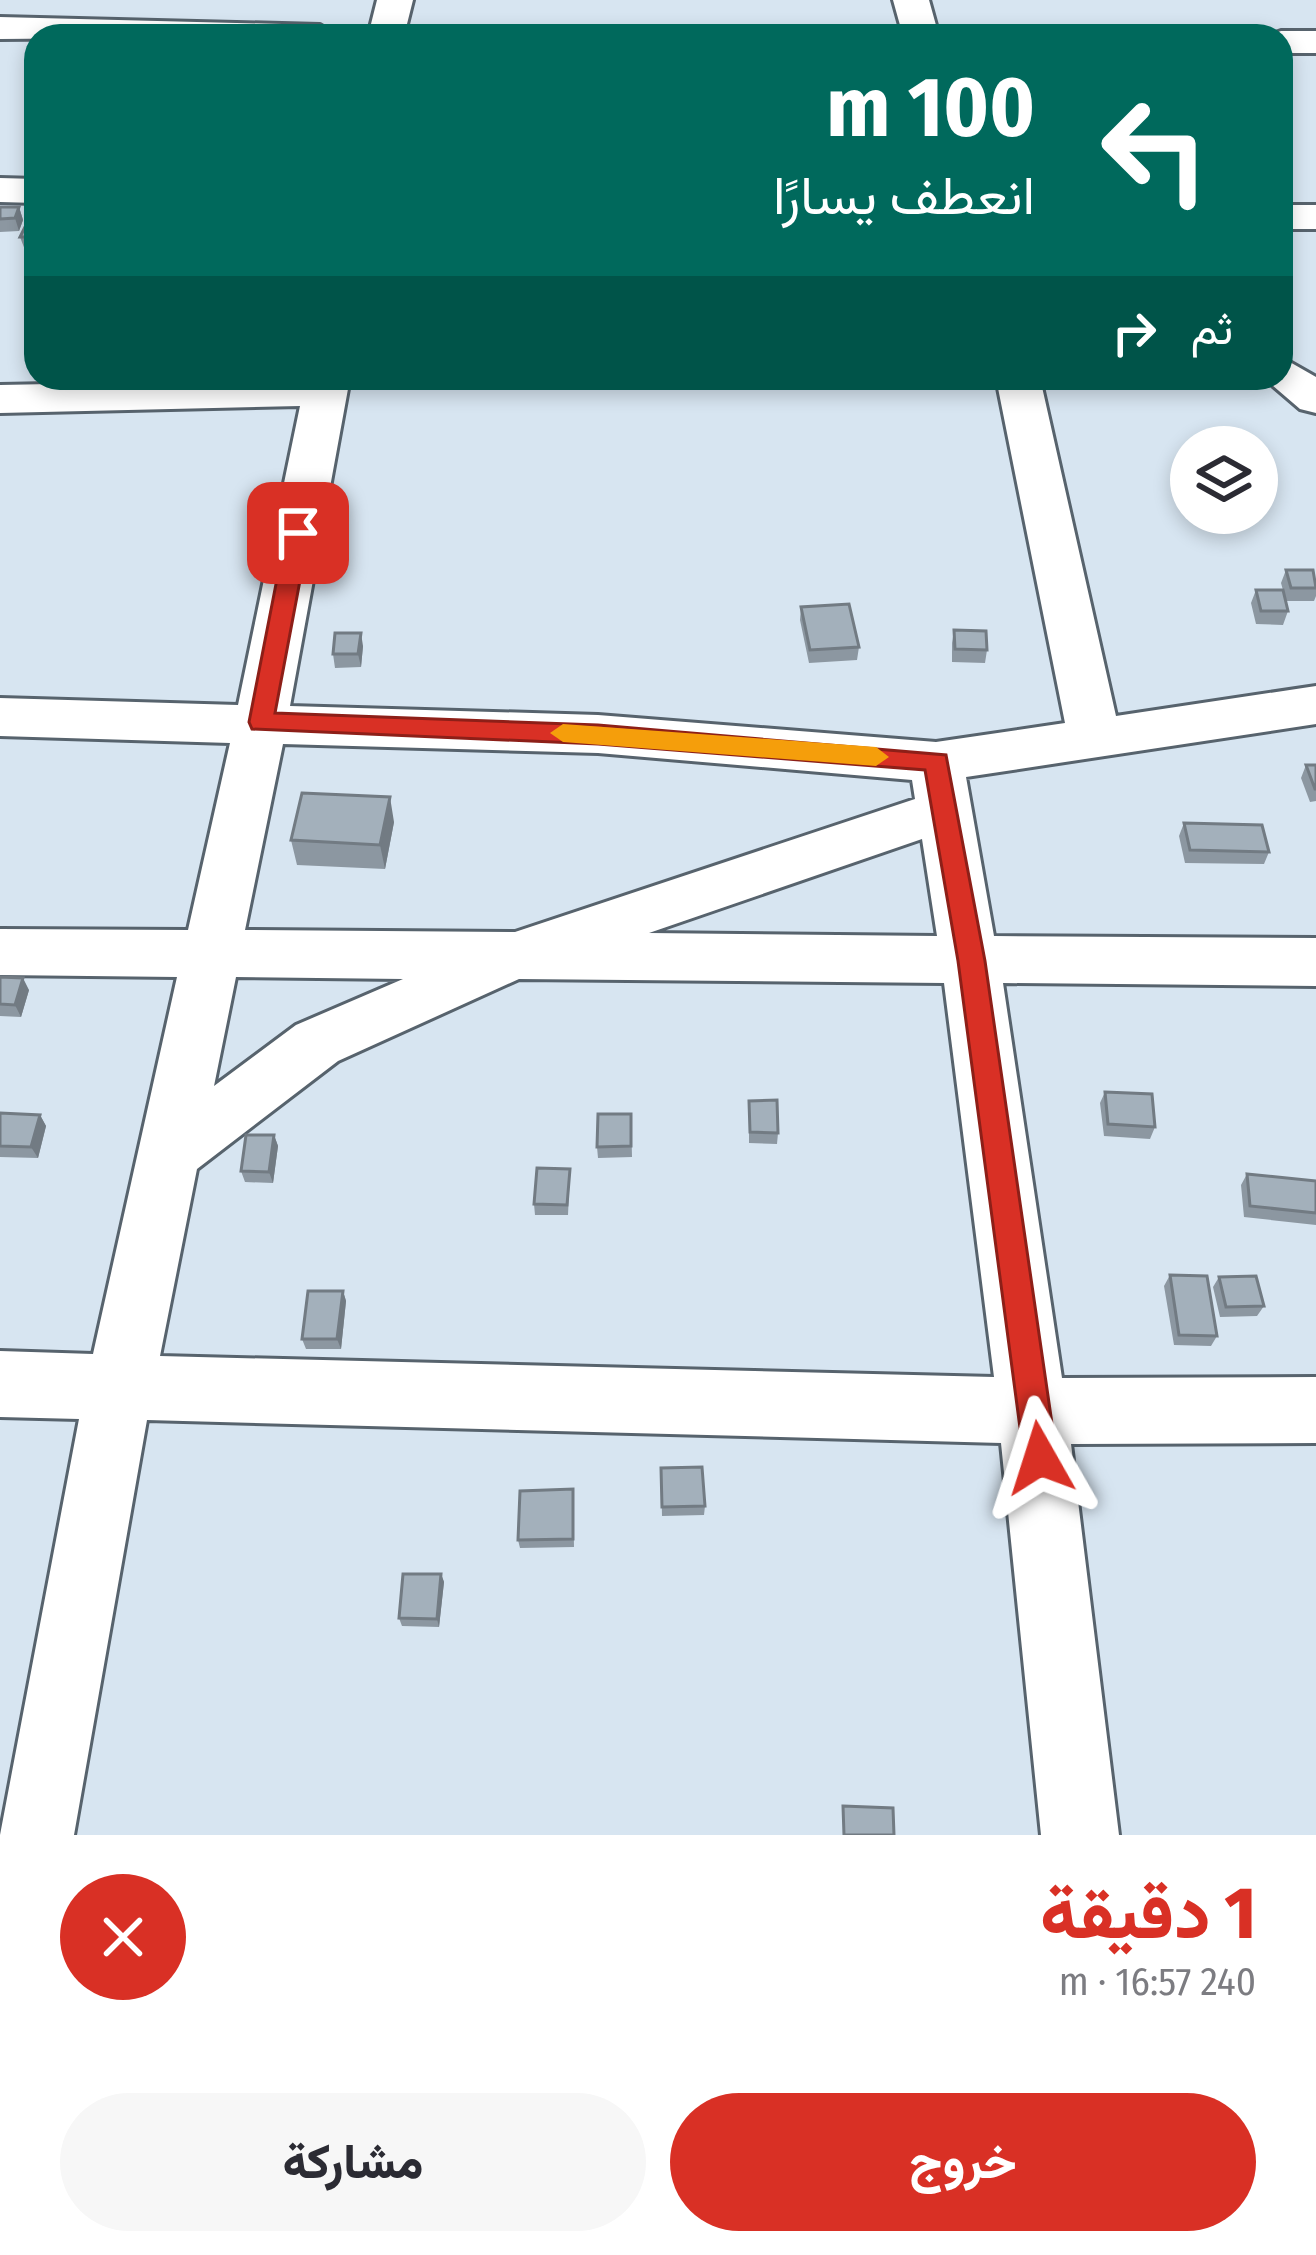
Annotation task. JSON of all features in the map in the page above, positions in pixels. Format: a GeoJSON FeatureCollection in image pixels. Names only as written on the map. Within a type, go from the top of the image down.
{"type":"FeatureCollection","features":[{"type":"Feature","properties":{"kind":"street"},"geometry":{"type":"LineString","coordinates":[[0,398],[201,390]]}},
{"type":"Feature","properties":{"kind":"street"},"geometry":{"type":"LineString","coordinates":[[35,1835],[119,1388],[261,722],[326,390]]}},
{"type":"Feature","properties":{"kind":"street"},"geometry":{"type":"LineString","coordinates":[[1021,390],[1095,741]]}},
{"type":"Feature","properties":{"kind":"street"},"geometry":{"type":"LineString","coordinates":[[167,1156],[316,1043],[509,958],[941,785],[1095,741],[1316,704]]}},
{"type":"Feature","properties":{"kind":"street"},"geometry":{"type":"LineString","coordinates":[[0,717],[598,734],[941,785]]}},
{"type":"Feature","properties":{"kind":"street"},"geometry":{"type":"LineString","coordinates":[[941,785],[1036,1411],[1080,1835]]}},
{"type":"Feature","properties":{"kind":"street"},"geometry":{"type":"LineString","coordinates":[[0,952],[1316,962]]}},
{"type":"Feature","properties":{"kind":"street"},"geometry":{"type":"LineString","coordinates":[[0,1384],[1036,1411],[1316,1410]]}},
{"type":"Feature","properties":{"kind":"building"},"geometry":{"type":"Polygon","coordinates":[[[0,207],[19,207],[15,218],[0,219],[0,207]]]}},
{"type":"Feature","properties":{"kind":"building"},"geometry":{"type":"Polygon","coordinates":[[[1286,570],[1313,570],[1316,588],[1291,588],[1286,570]]]}},
{"type":"Feature","properties":{"kind":"building"},"geometry":{"type":"Polygon","coordinates":[[[1256,590],[1283,590],[1288,611],[1261,611],[1256,590]]]}},
{"type":"Feature","properties":{"kind":"building"},"geometry":{"type":"Polygon","coordinates":[[[849,604],[859,647],[810,650],[801,607],[849,604]]]}},
{"type":"Feature","properties":{"kind":"building"},"geometry":{"type":"Polygon","coordinates":[[[954,630],[986,631],[987,650],[955,649],[954,630]]]}},
{"type":"Feature","properties":{"kind":"building"},"geometry":{"type":"Polygon","coordinates":[[[335,633],[361,633],[358,654],[333,654],[335,633]]]}},
{"type":"Feature","properties":{"kind":"building"},"geometry":{"type":"Polygon","coordinates":[[[1306,765],[1316,765],[1316,789],[1315,789],[1306,765]]]}},
{"type":"Feature","properties":{"kind":"building"},"geometry":{"type":"Polygon","coordinates":[[[302,793],[390,797],[380,845],[291,840],[302,793]]]}},
{"type":"Feature","properties":{"kind":"building"},"geometry":{"type":"Polygon","coordinates":[[[1184,823],[1262,825],[1269,852],[1190,850],[1184,823]]]}},
{"type":"Feature","properties":{"kind":"building"},"geometry":{"type":"Polygon","coordinates":[[[0,977],[23,978],[15,1005],[0,1004],[0,977]]]}},
{"type":"Feature","properties":{"kind":"building"},"geometry":{"type":"Polygon","coordinates":[[[1105,1092],[1152,1094],[1155,1127],[1108,1124],[1105,1092]]]}},
{"type":"Feature","properties":{"kind":"building"},"geometry":{"type":"Polygon","coordinates":[[[777,1100],[778,1133],[750,1132],[749,1101],[777,1100]]]}},
{"type":"Feature","properties":{"kind":"building"},"geometry":{"type":"Polygon","coordinates":[[[0,1113],[40,1115],[31,1147],[0,1146],[0,1113]]]}},
{"type":"Feature","properties":{"kind":"building"},"geometry":{"type":"Polygon","coordinates":[[[598,1114],[631,1114],[631,1146],[597,1147],[598,1114]]]}},
{"type":"Feature","properties":{"kind":"building"},"geometry":{"type":"Polygon","coordinates":[[[246,1135],[274,1135],[269,1172],[241,1171],[246,1135]]]}},
{"type":"Feature","properties":{"kind":"building"},"geometry":{"type":"Polygon","coordinates":[[[537,1168],[570,1169],[567,1205],[534,1204],[537,1168]]]}},
{"type":"Feature","properties":{"kind":"building"},"geometry":{"type":"Polygon","coordinates":[[[1247,1174],[1316,1181],[1316,1213],[1250,1206],[1247,1174]]]}},
{"type":"Feature","properties":{"kind":"building"},"geometry":{"type":"Polygon","coordinates":[[[1170,1275],[1207,1276],[1217,1336],[1179,1335],[1170,1275]]]}},
{"type":"Feature","properties":{"kind":"building"},"geometry":{"type":"Polygon","coordinates":[[[1256,1276],[1264,1306],[1226,1307],[1219,1277],[1256,1276]]]}},
{"type":"Feature","properties":{"kind":"building"},"geometry":{"type":"Polygon","coordinates":[[[308,1291],[343,1291],[337,1339],[302,1339],[308,1291]]]}},
{"type":"Feature","properties":{"kind":"building"},"geometry":{"type":"Polygon","coordinates":[[[702,1467],[705,1506],[662,1507],[661,1468],[702,1467]]]}},
{"type":"Feature","properties":{"kind":"building"},"geometry":{"type":"Polygon","coordinates":[[[573,1489],[573,1539],[518,1540],[520,1491],[573,1489]]]}},
{"type":"Feature","properties":{"kind":"building"},"geometry":{"type":"Polygon","coordinates":[[[403,1574],[441,1574],[437,1619],[399,1618],[403,1574]]]}},
{"type":"Feature","properties":{"kind":"building"},"geometry":{"type":"Polygon","coordinates":[[[843,1806],[893,1808],[894,1835],[844,1835],[843,1806]]]}},
{"type":"Feature","properties":{"kind":"slow traffic"},"geometry":{"type":"LineString","coordinates":[[563,733],[876,757]]}},
{"type":"Feature","properties":{"kind":"route"},"geometry":{"type":"LineString","coordinates":[[298,533],[261,722],[598,734],[937,761],[971,961],[1040,1458]]}}]}
